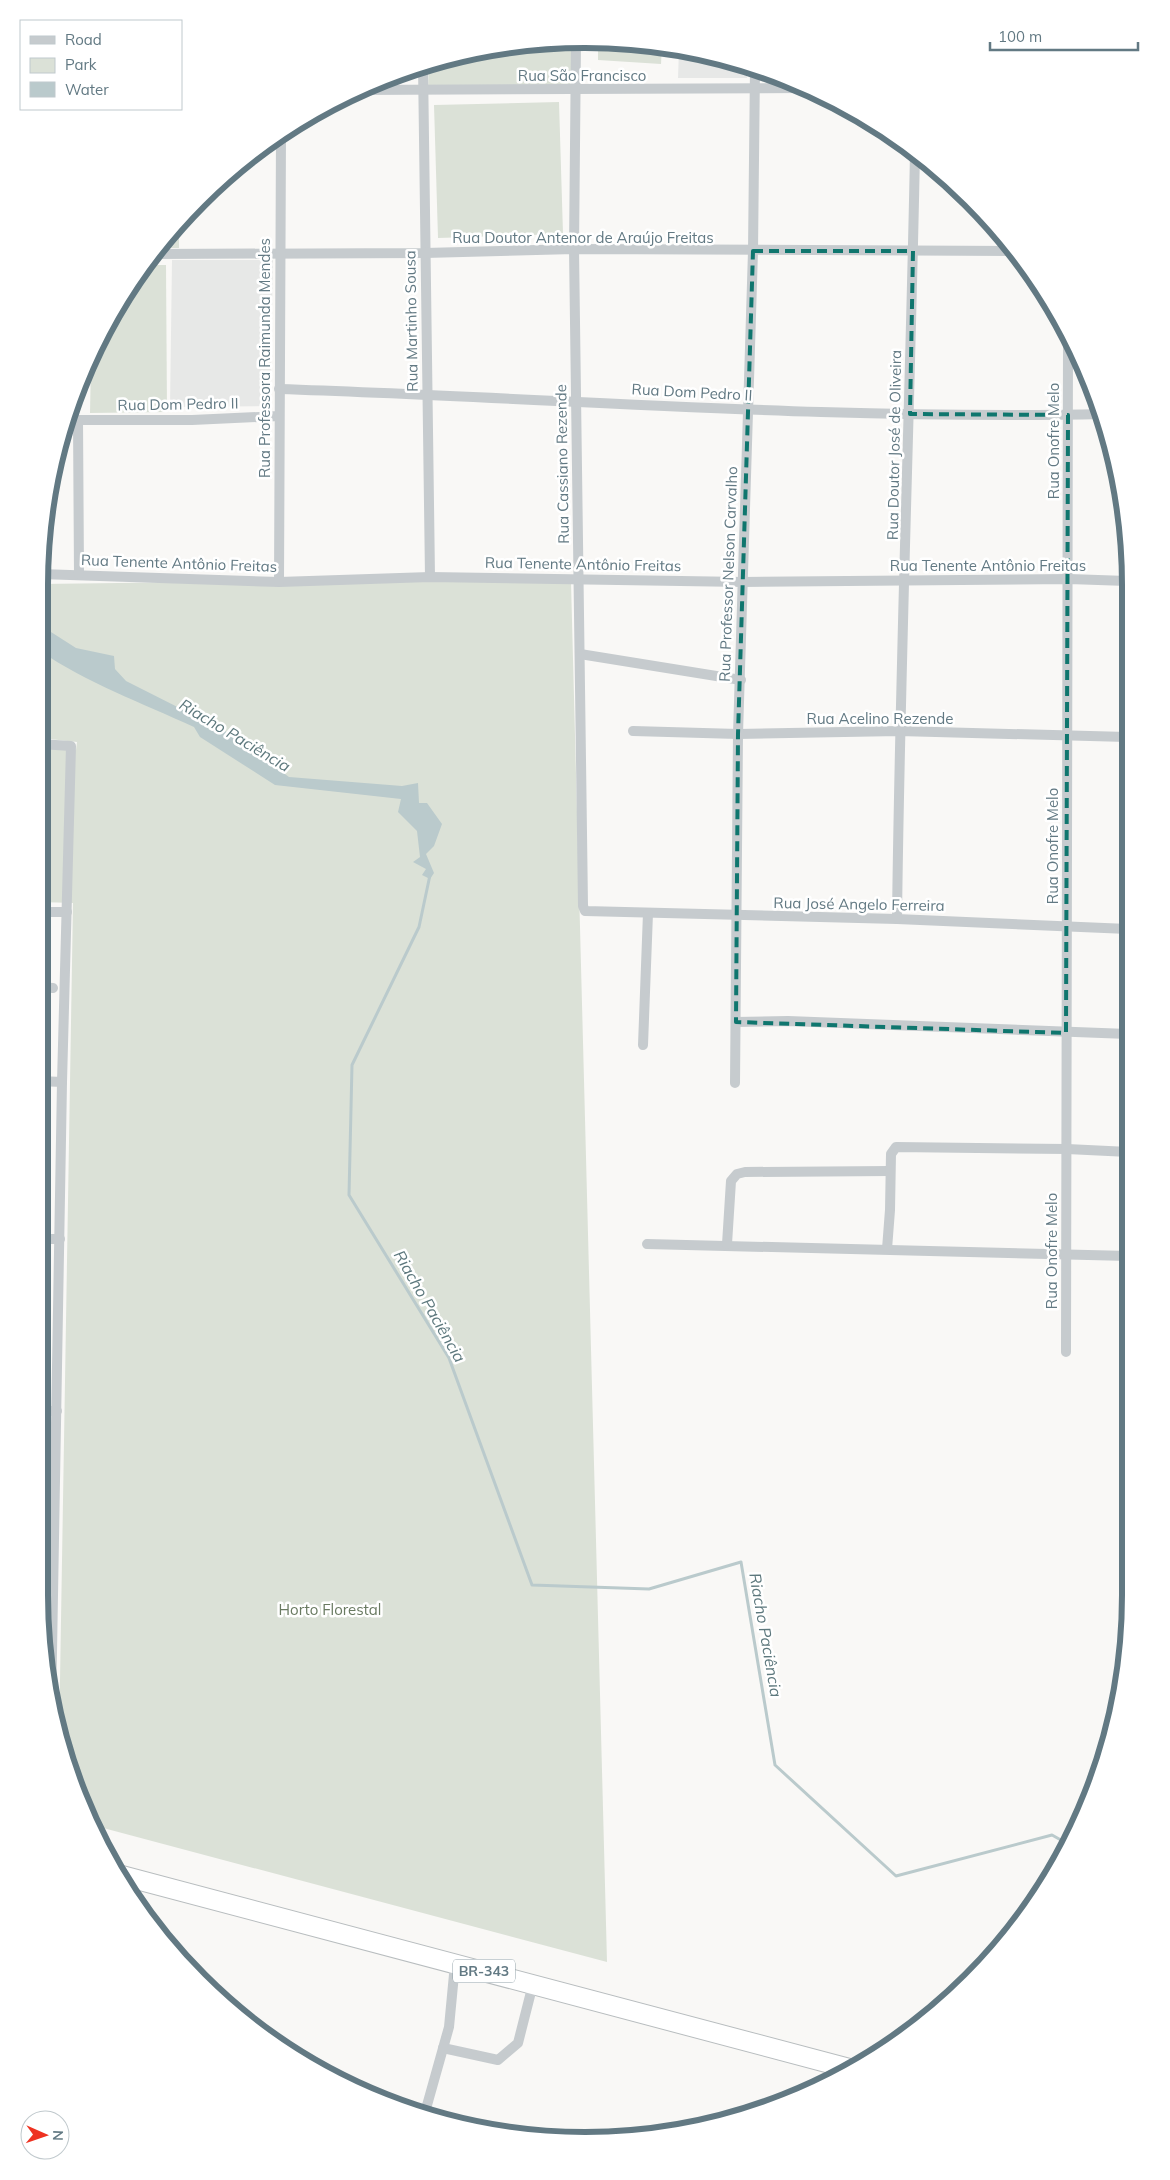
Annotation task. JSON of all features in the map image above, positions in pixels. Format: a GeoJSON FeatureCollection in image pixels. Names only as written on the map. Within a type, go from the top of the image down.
{"type":"FeatureCollection","features":[{"type":"Feature","properties":{"kind":"highway","name":"BR-343"},"geometry":{"type":"LineString","coordinates":[[128,1877],[842,2067]]}},
{"type":"Feature","properties":{"kind":"street","name":"Rua Cassiano Rezende"},"geometry":{"type":"LineString","coordinates":[[576,48],[574,250],[583,906],[585,912],[590,912]]}},
{"type":"Feature","properties":{"kind":"street","name":"Rua Martinho Sousa"},"geometry":{"type":"LineString","coordinates":[[423,73],[430,578]]}},
{"type":"Feature","properties":{"kind":"street","name":"Rua Professor Nelson Carvalho"},"geometry":{"type":"LineString","coordinates":[[735,1083],[738,734],[753,251],[756,75]]}},
{"type":"Feature","properties":{"kind":"street","name":"Rua São Francisco"},"geometry":{"type":"LineString","coordinates":[[375,90],[792,89]]}},
{"type":"Feature","properties":{"kind":"street","name":"Rua Professora Raimunda Mendes"},"geometry":{"type":"LineString","coordinates":[[279,582],[281,142]]}},
{"type":"Feature","properties":{"kind":"street","name":"Rua Doutor José de Oliveira"},"geometry":{"type":"LineString","coordinates":[[897,919],[899,732],[910,414],[915,161]]}},
{"type":"Feature","properties":{"kind":"street","name":"Rua Doutor Antenor de Araújo Freitas"},"geometry":{"type":"LineString","coordinates":[[162,254],[425,253],[574,250],[1004,250]]}},
{"type":"Feature","properties":{"kind":"street","name":"Rua Onofre Melo"},"geometry":{"type":"LineString","coordinates":[[1066,1352],[1068,349]]}},
{"type":"Feature","properties":{"kind":"street","name":"Rua Dom Pedro II"},"geometry":{"type":"LineString","coordinates":[[279,389],[576,400],[748,410],[910,414],[1095,414]]}},
{"type":"Feature","properties":{"kind":"street","name":"Rua Dom Pedro II"},"geometry":{"type":"LineString","coordinates":[[79,574],[78,420],[192,420],[279,416]]}},
{"type":"Feature","properties":{"kind":"street","name":"Rua Tenente Antônio Freitas"},"geometry":{"type":"LineString","coordinates":[[48,574],[279,582],[430,578],[578,578],[743,582],[1069,579],[1122,581]]}},
{"type":"Feature","properties":{"kind":"street"},"geometry":{"type":"LineString","coordinates":[[580,654],[741,680]]}},
{"type":"Feature","properties":{"kind":"street","name":"Rua Acelino Rezende"},"geometry":{"type":"LineString","coordinates":[[633,731],[738,734],[899,732],[1122,737]]}},
{"type":"Feature","properties":{"kind":"street"},"geometry":{"type":"LineString","coordinates":[[48,744],[71,746],[62,1082],[52,1662]]}},
{"type":"Feature","properties":{"kind":"street"},"geometry":{"type":"LineString","coordinates":[[48,912],[66,912]]}},
{"type":"Feature","properties":{"kind":"street","name":"Rua José Angelo Ferreira"},"geometry":{"type":"LineString","coordinates":[[590,912],[897,919],[1122,929]]}},
{"type":"Feature","properties":{"kind":"street"},"geometry":{"type":"LineString","coordinates":[[643,1045],[648,914]]}},
{"type":"Feature","properties":{"kind":"street"},"geometry":{"type":"LineString","coordinates":[[48,988],[53,988]]}},
{"type":"Feature","properties":{"kind":"street"},"geometry":{"type":"LineString","coordinates":[[736,1022],[807,1022],[1122,1034]]}},
{"type":"Feature","properties":{"kind":"street"},"geometry":{"type":"LineString","coordinates":[[48,1081],[62,1082]]}},
{"type":"Feature","properties":{"kind":"street"},"geometry":{"type":"LineString","coordinates":[[887,1249],[891,1151],[900,1146],[1122,1152]]}},
{"type":"Feature","properties":{"kind":"street"},"geometry":{"type":"LineString","coordinates":[[727,1244],[731,1181],[732,1178],[740,1173],[890,1171]]}},
{"type":"Feature","properties":{"kind":"street"},"geometry":{"type":"LineString","coordinates":[[48,1239],[60,1239]]}},
{"type":"Feature","properties":{"kind":"street"},"geometry":{"type":"LineString","coordinates":[[647,1244],[727,1244],[1122,1256]]}},
{"type":"Feature","properties":{"kind":"street"},"geometry":{"type":"LineString","coordinates":[[48,1411],[57,1411]]}},
{"type":"Feature","properties":{"kind":"street"},"geometry":{"type":"LineString","coordinates":[[48,1588],[53,1588]]}},
{"type":"Feature","properties":{"kind":"street"},"geometry":{"type":"LineString","coordinates":[[426,2108],[450,2019],[455,1964]]}},
{"type":"Feature","properties":{"kind":"street"},"geometry":{"type":"LineString","coordinates":[[443,2048],[498,2060],[518,2043],[533,1984]]}},
{"type":"Feature","properties":{"kind":"highlighted area"},"geometry":{"type":"Polygon","coordinates":[[[753,251],[913,251],[910,414],[1068,415],[1066,1033],[736,1022],[738,734],[753,251]]]}},
{"type":"Feature","properties":{"kind":"shaded area"},"geometry":{"type":"Polygon","coordinates":[[[679,56],[747,73],[747,78],[678,78],[679,56]]]}},
{"type":"Feature","properties":{"kind":"shaded area"},"geometry":{"type":"Polygon","coordinates":[[[172,260],[273,260],[270,406],[170,407],[172,260]]]}},
{"type":"Feature","properties":{"kind":"green space"},"geometry":{"type":"Polygon","coordinates":[[[573,48],[572,92],[428,90],[429,71],[446,66],[515,52],[573,48]]]}},
{"type":"Feature","properties":{"kind":"green space"},"geometry":{"type":"Polygon","coordinates":[[[598,48],[662,53],[661,64],[598,60],[598,48]]]}},
{"type":"Feature","properties":{"kind":"green space"},"geometry":{"type":"Polygon","coordinates":[[[559,102],[563,234],[438,238],[434,105],[559,102]]]}},
{"type":"Feature","properties":{"kind":"green space"},"geometry":{"type":"Polygon","coordinates":[[[179,233],[179,248],[167,248],[179,233]]]}},
{"type":"Feature","properties":{"kind":"green space"},"geometry":{"type":"Polygon","coordinates":[[[154,265],[166,265],[167,412],[90,413],[91,373],[103,347],[138,286],[154,265]]]}},
{"type":"Feature","properties":{"kind":"green space","name":"Horto Florestal"},"geometry":{"type":"Polygon","coordinates":[[[277,581],[571,582],[607,1962],[100,1827],[88,1801],[76,1768],[60,1707],[73,903],[48,902],[48,748],[76,750],[77,742],[48,739],[48,584],[277,581]]]}},
{"type":"Feature","properties":{"kind":"water"},"geometry":{"type":"Polygon","coordinates":[[[48,630],[76,648],[114,656],[115,669],[126,681],[225,731],[289,777],[402,786],[418,783],[419,803],[427,803],[442,824],[434,846],[426,854],[434,873],[430,879],[422,875],[426,869],[413,862],[420,857],[417,831],[398,812],[401,799],[275,785],[200,737],[194,727],[96,683],[48,656],[48,630]]]}},
{"type":"Feature","properties":{"kind":"waterway","name":"Riacho Paciência"},"geometry":{"type":"LineString","coordinates":[[430,875],[419,927],[352,1065],[349,1195],[449,1358],[532,1585],[649,1589],[741,1562],[775,1765],[896,1876],[1052,1835],[1063,1841]]}}]}
